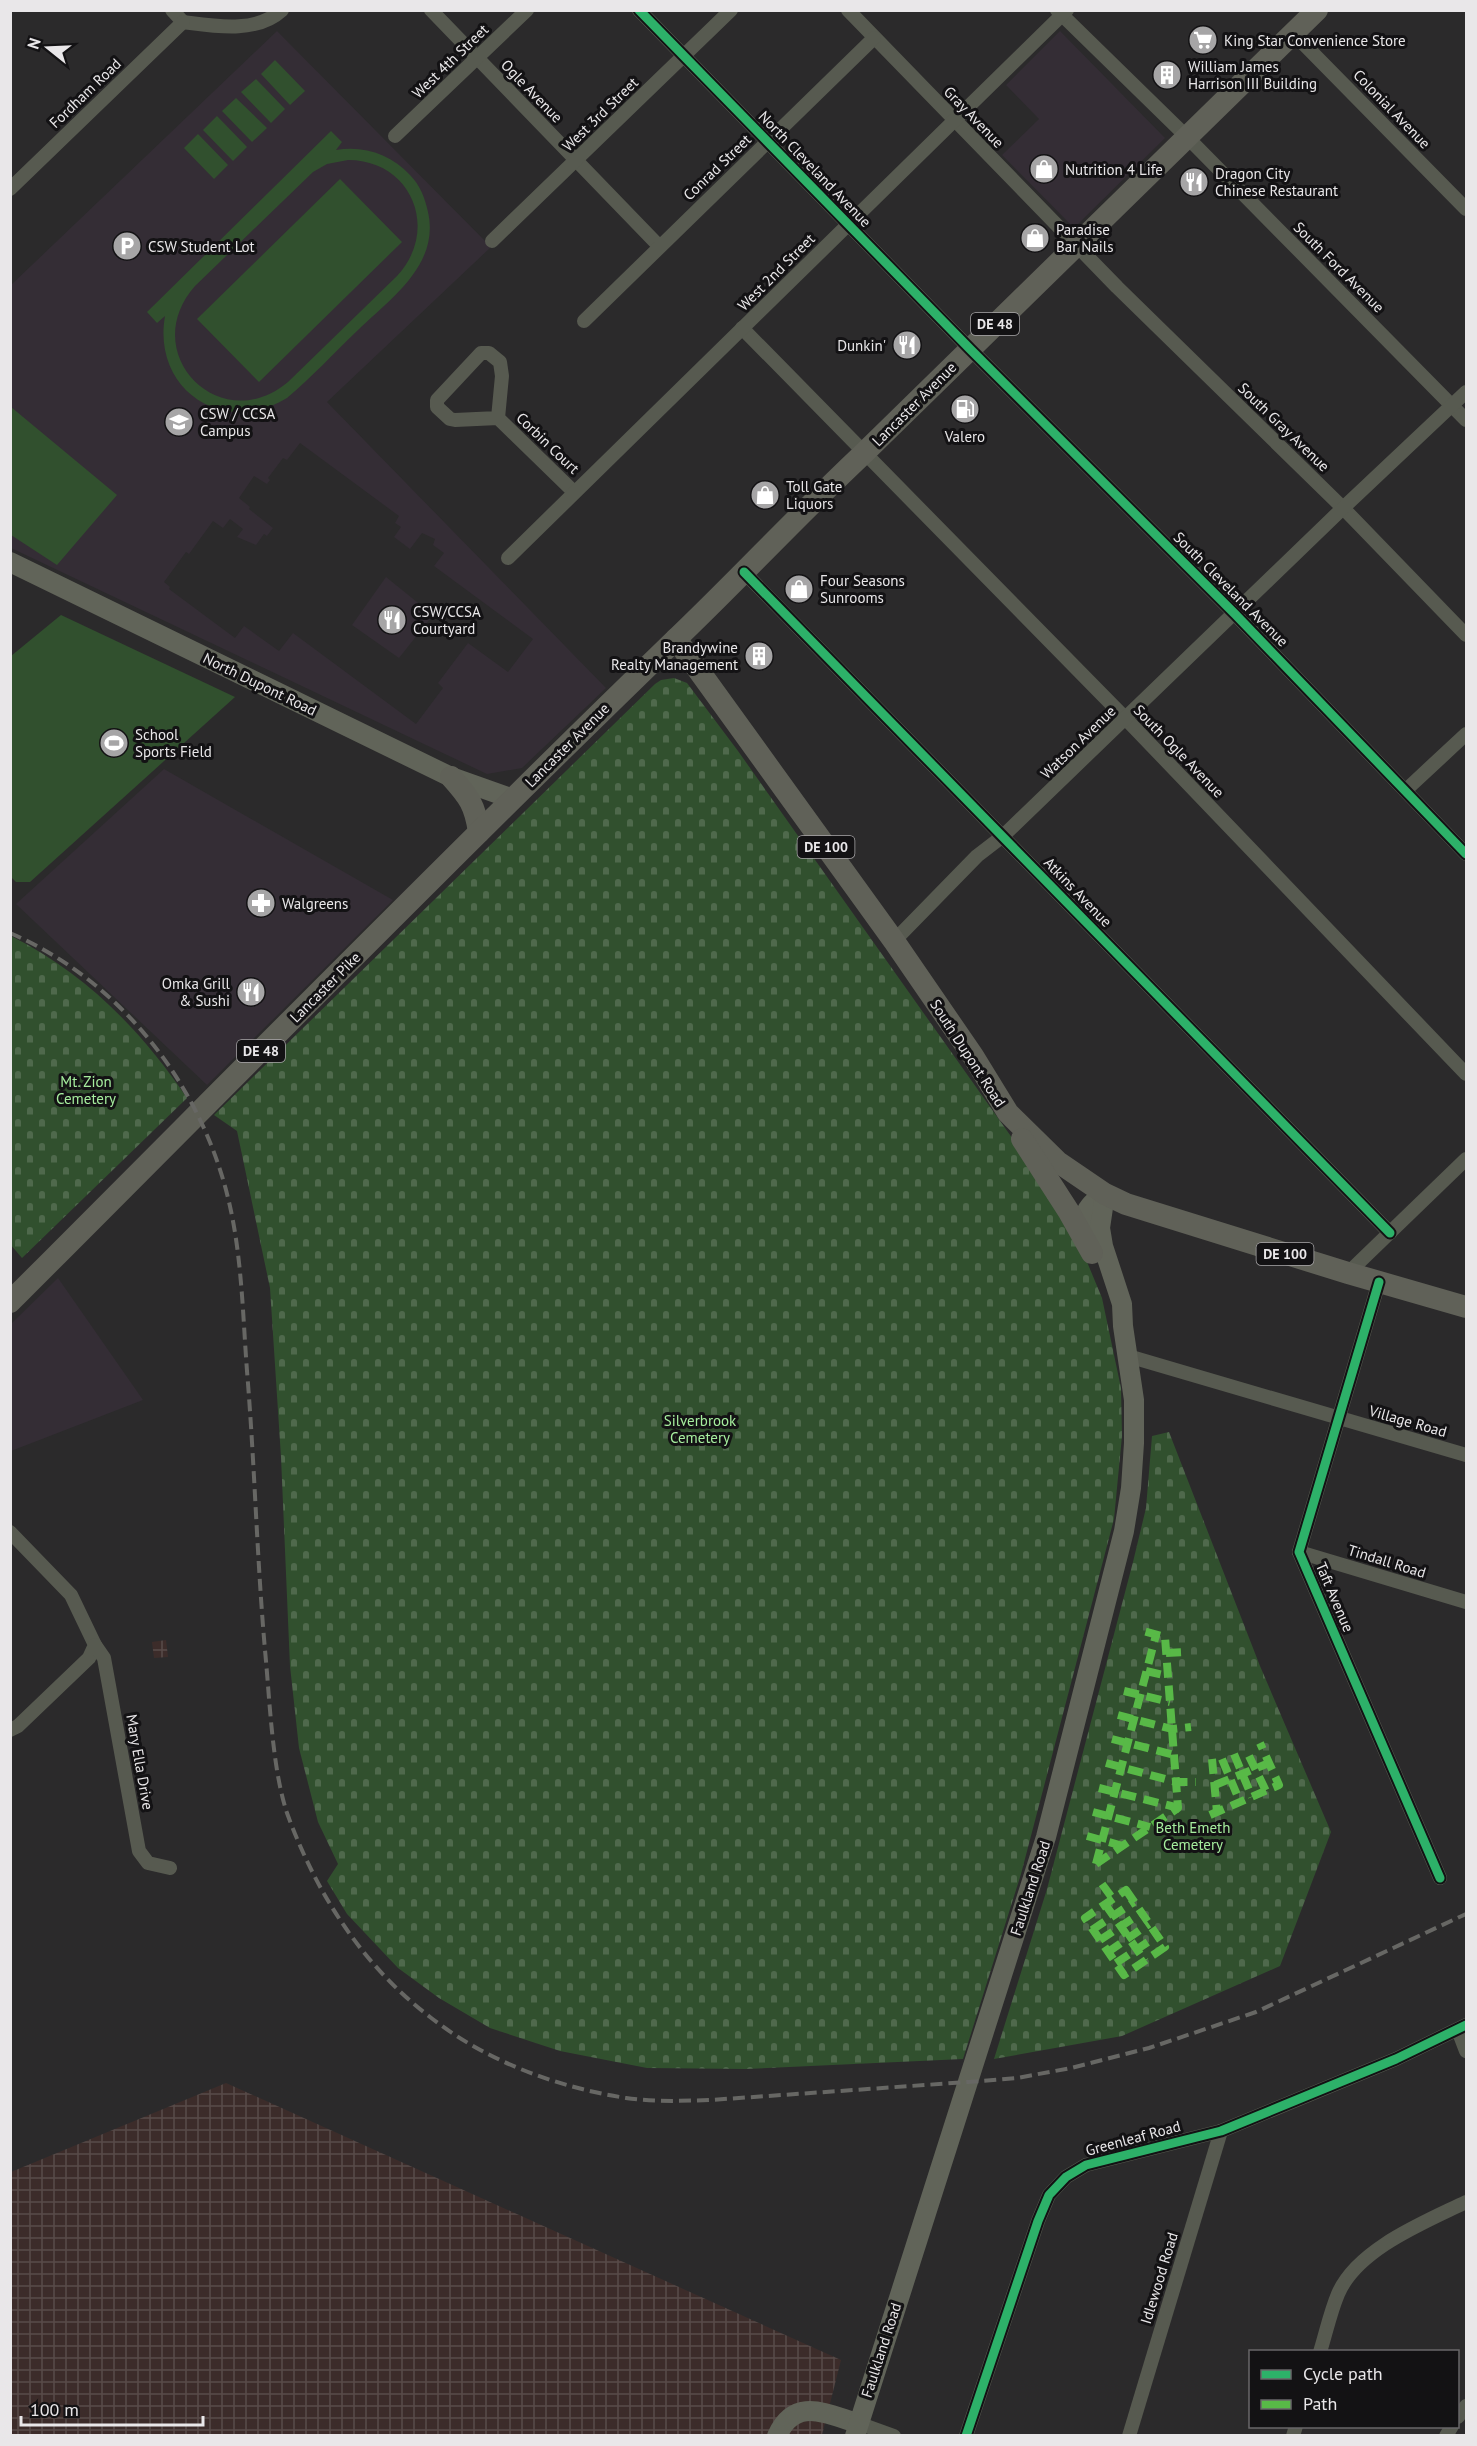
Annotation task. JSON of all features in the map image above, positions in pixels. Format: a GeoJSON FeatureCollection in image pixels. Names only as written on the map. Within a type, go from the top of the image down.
{"type":"FeatureCollection","features":[{"type":"Feature","properties":{"kind":"main road","name":"Lancaster Avenue"},"geometry":{"type":"LineString","coordinates":[[513,799],[815,499],[1317,10]]}},
{"type":"Feature","properties":{"kind":"main road","name":"North Dupont Road"},"geometry":{"type":"LineString","coordinates":[[10,562],[451,777],[513,799]]}},
{"type":"Feature","properties":{"kind":"main road","name":"South Dupont Road"},"geometry":{"type":"LineString","coordinates":[[676,639],[894,941],[973,1056],[1008,1113],[1058,1161],[1105,1194],[1126,1204],[1348,1274],[1467,1307]]}},
{"type":"Feature","properties":{"kind":"main road"},"geometry":{"type":"LineString","coordinates":[[451,777],[474,806],[479,832]]}},
{"type":"Feature","properties":{"kind":"main road","name":"Lancaster Pike"},"geometry":{"type":"LineString","coordinates":[[10,1302],[513,799]]}},
{"type":"Feature","properties":{"kind":"main road"},"geometry":{"type":"LineString","coordinates":[[1008,1113],[1009,1120],[1069,1212],[1092,1253]]}},
{"type":"Feature","properties":{"kind":"main road","name":"Faulkland Road"},"geometry":{"type":"LineString","coordinates":[[1105,1194],[1092,1201],[1086,1209],[1084,1221],[1086,1239],[1111,1304],[1123,1326]]}},
{"type":"Feature","properties":{"kind":"main road","name":"Faulkland Road"},"geometry":{"type":"LineString","coordinates":[[856,2429],[1046,1838],[1124,1531],[1132,1479],[1134,1400],[1122,1304],[1102,1246],[1100,1228],[1105,1194]]}},
{"type":"Feature","properties":{"kind":"main road"},"geometry":{"type":"LineString","coordinates":[[777,2436],[790,2416],[803,2410],[817,2411],[856,2429]]}},
{"type":"Feature","properties":{"kind":"street"},"geometry":{"type":"LineString","coordinates":[[172,10],[183,22],[219,27],[252,25],[277,15],[282,10]]}},
{"type":"Feature","properties":{"kind":"street","name":"Ogle Avenue"},"geometry":{"type":"LineString","coordinates":[[430,10],[659,246]]}},
{"type":"Feature","properties":{"kind":"street","name":"West 4th Street"},"geometry":{"type":"LineString","coordinates":[[395,136],[527,10]]}},
{"type":"Feature","properties":{"kind":"street","name":"North Cleveland Avenue"},"geometry":{"type":"LineString","coordinates":[[639,10],[970,349]]}},
{"type":"Feature","properties":{"kind":"street","name":"West 3rd Street"},"geometry":{"type":"LineString","coordinates":[[492,241],[730,10]]}},
{"type":"Feature","properties":{"kind":"street","name":"Gray Avenue"},"geometry":{"type":"LineString","coordinates":[[848,10],[1076,245]]}},
{"type":"Feature","properties":{"kind":"street","name":"West 2nd Street"},"geometry":{"type":"LineString","coordinates":[[508,558],[847,224],[955,121],[1062,12]]}},
{"type":"Feature","properties":{"kind":"street","name":"South Ford Avenue"},"geometry":{"type":"LineString","coordinates":[[1062,12],[1467,420]]}},
{"type":"Feature","properties":{"kind":"street","name":"Fordham Road"},"geometry":{"type":"LineString","coordinates":[[10,189],[183,22]]}},
{"type":"Feature","properties":{"kind":"street","name":"Colonial Avenue"},"geometry":{"type":"LineString","coordinates":[[1293,33],[1467,209]]}},
{"type":"Feature","properties":{"kind":"street","name":"Conrad Street"},"geometry":{"type":"LineString","coordinates":[[584,321],[874,38]]}},
{"type":"Feature","properties":{"kind":"street","name":"South Gray Avenue"},"geometry":{"type":"LineString","coordinates":[[1076,245],[1343,508],[1467,635]]}},
{"type":"Feature","properties":{"kind":"street"},"geometry":{"type":"LineString","coordinates":[[742,328],[863,454]]}},
{"type":"Feature","properties":{"kind":"street","name":"South Cleveland Avenue"},"geometry":{"type":"LineString","coordinates":[[970,349],[1235,614],[1407,789],[1467,854]]}},
{"type":"Feature","properties":{"kind":"street","name":"Corbin Court"},"geometry":{"type":"LineString","coordinates":[[498,418],[502,376],[500,362],[489,353],[481,353],[437,400],[437,407],[450,419],[498,418],[574,492]]}},
{"type":"Feature","properties":{"kind":"street","name":"Watson Avenue"},"geometry":{"type":"LineString","coordinates":[[894,941],[977,856],[1003,836],[1343,508],[1467,392]]}},
{"type":"Feature","properties":{"kind":"street","name":"South Ogle Avenue"},"geometry":{"type":"LineString","coordinates":[[863,454],[1126,719],[1467,1074]]}},
{"type":"Feature","properties":{"kind":"street","name":"Atkins Avenue"},"geometry":{"type":"LineString","coordinates":[[744,572],[1390,1233]]}},
{"type":"Feature","properties":{"kind":"street"},"geometry":{"type":"LineString","coordinates":[[1407,789],[1467,734]]}},
{"type":"Feature","properties":{"kind":"street"},"geometry":{"type":"LineString","coordinates":[[1348,1274],[1467,1159]]}},
{"type":"Feature","properties":{"kind":"street","name":"Taft Avenue"},"geometry":{"type":"LineString","coordinates":[[1379,1282],[1299,1552],[1440,1878]]}},
{"type":"Feature","properties":{"kind":"street","name":"Village Road"},"geometry":{"type":"LineString","coordinates":[[1128,1356],[1467,1455]]}},
{"type":"Feature","properties":{"kind":"street","name":"Mary Ella Drive"},"geometry":{"type":"LineString","coordinates":[[11,1531],[71,1595],[104,1658],[139,1851],[148,1863],[170,1868]]}},
{"type":"Feature","properties":{"kind":"street","name":"Tindall Road"},"geometry":{"type":"LineString","coordinates":[[1299,1552],[1467,1602]]}},
{"type":"Feature","properties":{"kind":"street"},"geometry":{"type":"LineString","coordinates":[[10,1730],[18,1726],[89,1658],[95,1644]]}},
{"type":"Feature","properties":{"kind":"street"},"geometry":{"type":"LineString","coordinates":[[1462,2028],[1467,2051]]}},
{"type":"Feature","properties":{"kind":"street","name":"Greenleaf Road"},"geometry":{"type":"LineString","coordinates":[[966,2436],[1038,2221],[1049,2195],[1066,2177],[1086,2165],[1221,2131],[1396,2059],[1462,2028]]}},
{"type":"Feature","properties":{"kind":"street","name":"Idlewood Road"},"geometry":{"type":"LineString","coordinates":[[1129,2436],[1221,2131]]}},
{"type":"Feature","properties":{"kind":"street"},"geometry":{"type":"LineString","coordinates":[[1321,2350],[1339,2292],[1364,2259],[1394,2238],[1467,2202]]}},
{"type":"Feature","properties":{"kind":"street"},"geometry":{"type":"LineString","coordinates":[[856,2429],[894,2436]]}},
{"type":"Feature","properties":{"kind":"shaded area","name":"CSW / CCSA Campus"},"geometry":{"type":"Polygon","coordinates":[[[277,31],[491,247],[327,402],[606,688],[522,768],[487,774],[11,548],[10,286],[277,31]],[[300,443],[287,460],[283,458],[268,478],[270,480],[267,484],[254,476],[239,498],[273,528],[267,536],[264,534],[256,545],[237,537],[243,529],[230,519],[223,528],[213,521],[189,554],[186,552],[164,582],[170,587],[169,589],[235,638],[244,626],[279,651],[293,633],[416,724],[443,688],[438,683],[468,643],[508,672],[533,639],[434,566],[444,553],[433,545],[435,539],[422,533],[410,549],[394,537],[401,527],[395,523],[399,516],[300,443]]]}},
{"type":"Feature","properties":{"kind":"shaded area"},"geometry":{"type":"Polygon","coordinates":[[[1060,31],[1165,138],[1074,228],[1002,155],[1039,119],[1006,85],[1060,31]]]}},
{"type":"Feature","properties":{"kind":"shaded area","name":"CSW/CCSA Courtyard"},"geometry":{"type":"Polygon","coordinates":[[[386,577],[433,615],[399,658],[352,625],[386,577]]]}},
{"type":"Feature","properties":{"kind":"shaded area"},"geometry":{"type":"Polygon","coordinates":[[[164,769],[393,900],[207,1085],[16,904],[164,769]]]}},
{"type":"Feature","properties":{"kind":"shaded area"},"geometry":{"type":"Polygon","coordinates":[[[58,1278],[143,1400],[11,1451],[11,1324],[58,1278]]]}},
{"type":"Feature","properties":{"kind":"shaded area"},"geometry":{"type":"Polygon","coordinates":[[[166,1640],[168,1657],[154,1658],[152,1642],[166,1640]]]}},
{"type":"Feature","properties":{"kind":"shaded area"},"geometry":{"type":"Polygon","coordinates":[[[226,2083],[841,2360],[822,2435],[11,2436],[11,2172],[226,2083]]]}},
{"type":"Feature","properties":{"kind":"green space"},"geometry":{"type":"Polygon","coordinates":[[[275,60],[305,91],[290,105],[261,74],[275,60]]]}},
{"type":"Feature","properties":{"kind":"green space"},"geometry":{"type":"Polygon","coordinates":[[[256,79],[285,109],[271,123],[241,92],[256,79]]]}},
{"type":"Feature","properties":{"kind":"green space"},"geometry":{"type":"Polygon","coordinates":[[[236,98],[267,128],[252,142],[222,111],[236,98]]]}},
{"type":"Feature","properties":{"kind":"green space"},"geometry":{"type":"Polygon","coordinates":[[[217,116],[247,147],[233,161],[203,130],[217,116]]]}},
{"type":"Feature","properties":{"kind":"green space"},"geometry":{"type":"Polygon","coordinates":[[[331,131],[342,142],[336,150],[366,150],[385,157],[410,175],[422,192],[428,212],[430,231],[427,248],[420,265],[397,293],[296,390],[287,398],[263,409],[240,412],[217,409],[198,399],[181,385],[170,366],[164,342],[165,316],[157,323],[147,312],[331,131]],[[348,160],[327,164],[313,172],[195,286],[179,312],[175,337],[181,361],[194,380],[213,394],[236,400],[262,397],[288,382],[397,276],[410,258],[416,238],[417,219],[413,201],[403,185],[389,172],[370,163],[348,160]]]}},
{"type":"Feature","properties":{"kind":"green space"},"geometry":{"type":"Polygon","coordinates":[[[198,134],[228,165],[214,179],[184,148],[198,134]]]}},
{"type":"Feature","properties":{"kind":"green space"},"geometry":{"type":"Polygon","coordinates":[[[340,179],[402,242],[259,382],[197,319],[340,179]]]}},
{"type":"Feature","properties":{"kind":"green space"},"geometry":{"type":"Polygon","coordinates":[[[11,407],[117,495],[57,565],[11,535],[11,407]]]}},
{"type":"Feature","properties":{"kind":"green space","name":"School Sports Field"},"geometry":{"type":"Polygon","coordinates":[[[61,615],[235,697],[30,882],[16,882],[10,876],[11,656],[61,615]]]}},
{"type":"Feature","properties":{"kind":"green space","name":"Silverbrook Cemetery"},"geometry":{"type":"Polygon","coordinates":[[[674,678],[687,683],[738,751],[1056,1200],[1080,1245],[1102,1298],[1121,1388],[1122,1436],[1114,1519],[1021,1874],[963,2059],[746,2069],[647,2068],[560,2051],[490,2028],[439,1998],[398,1968],[347,1914],[327,1881],[338,1864],[318,1822],[299,1748],[290,1666],[281,1457],[270,1288],[237,1131],[214,1115],[655,684],[661,680],[674,678]]]}},
{"type":"Feature","properties":{"kind":"green space","name":"Mt. Zion Cemetery"},"geometry":{"type":"Polygon","coordinates":[[[11,936],[63,967],[110,1005],[150,1049],[187,1098],[22,1258],[10,1244],[11,936]]]}},
{"type":"Feature","properties":{"kind":"green space","name":"Beth Emeth Cemetery"},"geometry":{"type":"Polygon","coordinates":[[[1169,1432],[1260,1666],[1331,1832],[1280,1966],[1122,2036],[994,2059],[1047,1889],[1133,1562],[1146,1508],[1152,1436],[1169,1432]]]}},
{"type":"Feature","properties":{"kind":"railway"},"geometry":{"type":"LineString","coordinates":[[10,933],[51,954],[89,980],[123,1011],[154,1045],[180,1083],[202,1124],[219,1167],[231,1211],[238,1250],[263,1625],[273,1738],[282,1796],[312,1871],[344,1926],[383,1974],[406,1997],[452,2033],[498,2059],[548,2079],[600,2093],[647,2100],[710,2100],[1017,2078],[1071,2068],[1149,2048],[1256,2012],[1466,1914]]}},
{"type":"Feature","properties":{"kind":"marked path"},"geometry":{"type":"LineString","coordinates":[[1096,1864],[1178,1808],[1165,1637],[1140,1630]]}},
{"type":"Feature","properties":{"kind":"marked path"},"geometry":{"type":"LineString","coordinates":[[1096,1864],[1156,1635]]}},
{"type":"Feature","properties":{"kind":"marked path"},"geometry":{"type":"LineString","coordinates":[[1166,1653],[1185,1652]]}},
{"type":"Feature","properties":{"kind":"marked path"},"geometry":{"type":"LineString","coordinates":[[1146,1671],[1168,1676]]}},
{"type":"Feature","properties":{"kind":"marked path"},"geometry":{"type":"LineString","coordinates":[[1124,1691],[1170,1702]]}},
{"type":"Feature","properties":{"kind":"marked path"},"geometry":{"type":"LineString","coordinates":[[1118,1715],[1172,1729],[1191,1727]]}},
{"type":"Feature","properties":{"kind":"marked path"},"geometry":{"type":"LineString","coordinates":[[1112,1739],[1174,1755]]}},
{"type":"Feature","properties":{"kind":"marked path"},"geometry":{"type":"LineString","coordinates":[[1210,1815],[1279,1785],[1260,1743]]}},
{"type":"Feature","properties":{"kind":"marked path"},"geometry":{"type":"LineString","coordinates":[[1234,1754],[1252,1797]]}},
{"type":"Feature","properties":{"kind":"marked path"},"geometry":{"type":"LineString","coordinates":[[1249,1756],[1266,1791]]}},
{"type":"Feature","properties":{"kind":"marked path"},"geometry":{"type":"LineString","coordinates":[[1212,1759],[1217,1812]]}},
{"type":"Feature","properties":{"kind":"marked path"},"geometry":{"type":"LineString","coordinates":[[1222,1759],[1240,1802]]}},
{"type":"Feature","properties":{"kind":"marked path"},"geometry":{"type":"LineString","coordinates":[[1106,1763],[1176,1782],[1196,1782]]}},
{"type":"Feature","properties":{"kind":"marked path"},"geometry":{"type":"LineString","coordinates":[[1215,1785],[1269,1763]]}},
{"type":"Feature","properties":{"kind":"marked path"},"geometry":{"type":"LineString","coordinates":[[1099,1788],[1175,1807],[1187,1813]]}},
{"type":"Feature","properties":{"kind":"marked path"},"geometry":{"type":"LineString","coordinates":[[1093,1812],[1150,1827]]}},
{"type":"Feature","properties":{"kind":"marked path"},"geometry":{"type":"LineString","coordinates":[[1087,1836],[1123,1846]]}},
{"type":"Feature","properties":{"kind":"marked path"},"geometry":{"type":"LineString","coordinates":[[1102,1884],[1113,1899]]}},
{"type":"Feature","properties":{"kind":"marked path"},"geometry":{"type":"LineString","coordinates":[[1126,1890],[1165,1947],[1124,1975],[1085,1918],[1126,1890]]}},
{"type":"Feature","properties":{"kind":"marked path"},"geometry":{"type":"LineString","coordinates":[[1092,1930],[1134,1902]]}},
{"type":"Feature","properties":{"kind":"marked path"},"geometry":{"type":"LineString","coordinates":[[1105,1904],[1145,1961]]}},
{"type":"Feature","properties":{"kind":"marked path"},"geometry":{"type":"LineString","coordinates":[[1100,1940],[1141,1913]]}},
{"type":"Feature","properties":{"kind":"marked path"},"geometry":{"type":"LineString","coordinates":[[1108,1952],[1149,1924]]}},
{"type":"Feature","properties":{"kind":"marked path"},"geometry":{"type":"LineString","coordinates":[[1116,1963],[1157,1936]]}},
{"type":"Feature","properties":{"kind":"cycle path"},"geometry":{"type":"LineString","coordinates":[[639,10],[970,349],[1235,614],[1466,854]]}},
{"type":"Feature","properties":{"kind":"cycle path"},"geometry":{"type":"LineString","coordinates":[[744,572],[1390,1233]]}},
{"type":"Feature","properties":{"kind":"cycle path"},"geometry":{"type":"LineString","coordinates":[[1379,1282],[1299,1552],[1440,1878]]}},
{"type":"Feature","properties":{"kind":"cycle path"},"geometry":{"type":"LineString","coordinates":[[966,2436],[1038,2221],[1049,2195],[1066,2177],[1086,2165],[1221,2131],[1396,2059],[1466,2025]]}},
{"type":"Feature","properties":{"kind":"place","name":"King Star Convenience Store"},"geometry":{"type":"Point","coordinates":[1203,40]}},
{"type":"Feature","properties":{"kind":"place","name":"William James Harrison III Building"},"geometry":{"type":"Point","coordinates":[1167,75]}},
{"type":"Feature","properties":{"kind":"place","name":"Nutrition 4 Life"},"geometry":{"type":"Point","coordinates":[1044,169]}},
{"type":"Feature","properties":{"kind":"place","name":"Dragon City Chinese Restaurant"},"geometry":{"type":"Point","coordinates":[1194,182]}},
{"type":"Feature","properties":{"kind":"place","name":"Paradise Bar Nails"},"geometry":{"type":"Point","coordinates":[1035,238]}},
{"type":"Feature","properties":{"kind":"place","name":"CSW Student Lot"},"geometry":{"type":"Point","coordinates":[127,246]}},
{"type":"Feature","properties":{"kind":"place","name":"Dunkin'"},"geometry":{"type":"Point","coordinates":[907,345]}},
{"type":"Feature","properties":{"kind":"place","name":"Valero"},"geometry":{"type":"Point","coordinates":[965,409]}},
{"type":"Feature","properties":{"kind":"place","name":"CSW / CCSA Campus"},"geometry":{"type":"Point","coordinates":[179,422]}},
{"type":"Feature","properties":{"kind":"place","name":"Toll Gate Liquors"},"geometry":{"type":"Point","coordinates":[765,495]}},
{"type":"Feature","properties":{"kind":"place","name":"Four Seasons Sunrooms"},"geometry":{"type":"Point","coordinates":[799,589]}},
{"type":"Feature","properties":{"kind":"place","name":"CSW/CCSA Courtyard"},"geometry":{"type":"Point","coordinates":[392,620]}},
{"type":"Feature","properties":{"kind":"place","name":"Brandywine Realty Management"},"geometry":{"type":"Point","coordinates":[759,656]}},
{"type":"Feature","properties":{"kind":"place","name":"School Sports Field"},"geometry":{"type":"Point","coordinates":[114,743]}},
{"type":"Feature","properties":{"kind":"place","name":"Walgreens"},"geometry":{"type":"Point","coordinates":[261,903]}},
{"type":"Feature","properties":{"kind":"place","name":"Omka Grill & Sushi"},"geometry":{"type":"Point","coordinates":[251,992]}}]}
